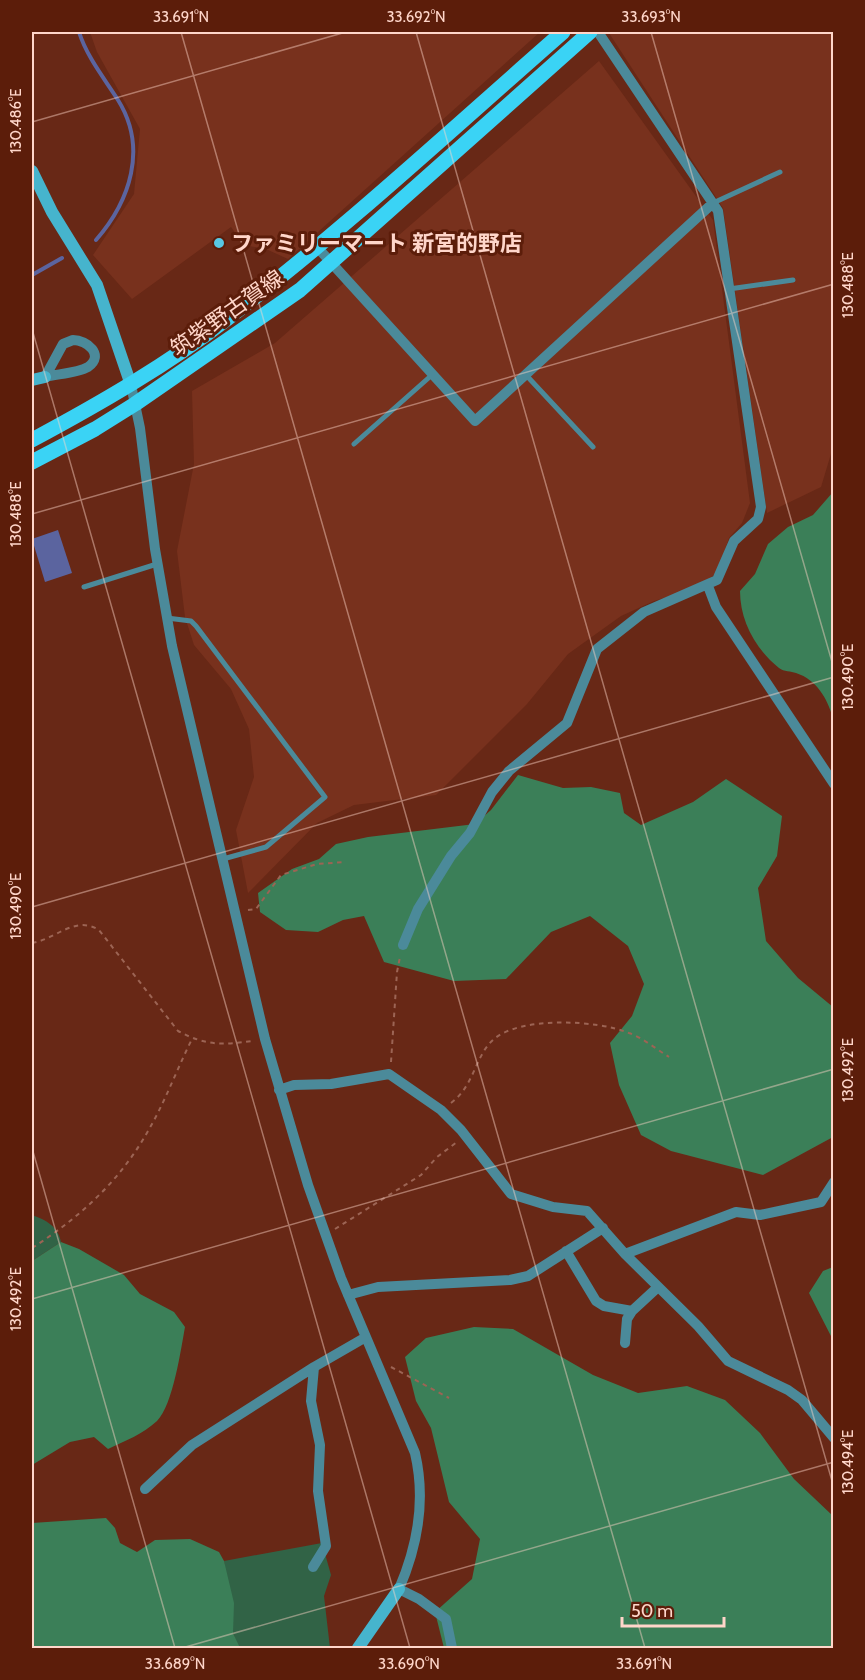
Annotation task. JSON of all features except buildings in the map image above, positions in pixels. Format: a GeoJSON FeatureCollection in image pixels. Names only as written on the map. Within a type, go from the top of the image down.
{"type":"FeatureCollection","features":[{"type":"Feature","properties":{"kind":"main road","name":"筑紫野古賀線"},"geometry":{"type":"LineString","coordinates":[[32,440],[131,385],[227,319],[317,247],[563,32]]}},
{"type":"Feature","properties":{"kind":"main road","name":"筑紫野古賀線"},"geometry":{"type":"LineString","coordinates":[[32,462],[95,429],[135,404],[260,319],[331,265],[590,32]]}},
{"type":"Feature","properties":{"kind":"street"},"geometry":{"type":"LineString","coordinates":[[403,945],[418,909],[451,856],[470,833],[492,792],[509,771],[567,723],[597,649],[644,612],[708,586],[722,574],[734,541],[758,519],[761,507],[718,211],[597,32]]}},
{"type":"Feature","properties":{"kind":"street"},"geometry":{"type":"LineString","coordinates":[[32,171],[52,212],[97,285],[131,385],[167,618],[265,1039],[325,1234],[348,1295],[415,1452],[419,1471],[420,1518],[409,1565],[399,1589],[358,1648]]}},
{"type":"Feature","properties":{"kind":"street"},"geometry":{"type":"LineString","coordinates":[[317,247],[475,421],[713,203]]}},
{"type":"Feature","properties":{"kind":"street"},"geometry":{"type":"LineString","coordinates":[[32,380],[87,367],[93,360],[94,351],[90,344],[84,340],[74,340],[63,344],[45,376]]}},
{"type":"Feature","properties":{"kind":"street"},"geometry":{"type":"LineString","coordinates":[[708,586],[716,607],[834,784]]}},
{"type":"Feature","properties":{"kind":"street"},"geometry":{"type":"LineString","coordinates":[[279,1090],[294,1085],[331,1084],[389,1074],[441,1110],[467,1136],[511,1194],[553,1207],[587,1211],[625,1254],[698,1326],[728,1361],[788,1390],[802,1400],[834,1438]]}},
{"type":"Feature","properties":{"kind":"street"},"geometry":{"type":"LineString","coordinates":[[625,1254],[736,1212],[760,1215],[821,1202],[834,1182]]}},
{"type":"Feature","properties":{"kind":"street"},"geometry":{"type":"LineString","coordinates":[[348,1295],[378,1287],[510,1280],[528,1276],[603,1228]]}},
{"type":"Feature","properties":{"kind":"street"},"geometry":{"type":"LineString","coordinates":[[566,1251],[596,1301],[604,1306],[632,1311]]}},
{"type":"Feature","properties":{"kind":"street"},"geometry":{"type":"LineString","coordinates":[[625,1342],[627,1319],[632,1311],[658,1287]]}},
{"type":"Feature","properties":{"kind":"street"},"geometry":{"type":"LineString","coordinates":[[145,1489],[192,1445],[314,1367],[366,1337]]}},
{"type":"Feature","properties":{"kind":"street"},"geometry":{"type":"LineString","coordinates":[[312,1567],[326,1546],[318,1491],[321,1445],[311,1401],[314,1367]]}},
{"type":"Feature","properties":{"kind":"street"},"geometry":{"type":"LineString","coordinates":[[399,1589],[419,1599],[446,1619],[452,1648]]}},
{"type":"Feature","properties":{"kind":"lane"},"geometry":{"type":"LineString","coordinates":[[713,203],[780,172]]}},
{"type":"Feature","properties":{"kind":"lane"},"geometry":{"type":"LineString","coordinates":[[729,289],[793,280]]}},
{"type":"Feature","properties":{"kind":"lane"},"geometry":{"type":"LineString","coordinates":[[354,444],[433,374]]}},
{"type":"Feature","properties":{"kind":"lane"},"geometry":{"type":"LineString","coordinates":[[526,375],[593,447]]}},
{"type":"Feature","properties":{"kind":"lane"},"geometry":{"type":"LineString","coordinates":[[84,587],[158,564]]}},
{"type":"Feature","properties":{"kind":"lane"},"geometry":{"type":"LineString","coordinates":[[167,618],[191,621],[196,626],[325,797],[266,847],[222,859]]}},
{"type":"Feature","properties":{"kind":"path"},"geometry":{"type":"LineString","coordinates":[[236,913],[256,909],[281,875],[317,864],[345,862]]}},
{"type":"Feature","properties":{"kind":"path"},"geometry":{"type":"LineString","coordinates":[[32,943],[77,924],[90,924],[99,930],[154,1004],[178,1031],[192,1039],[219,1045],[265,1039]]}},
{"type":"Feature","properties":{"kind":"path"},"geometry":{"type":"LineString","coordinates":[[389,1074],[396,972],[403,945]]}},
{"type":"Feature","properties":{"kind":"path"},"geometry":{"type":"LineString","coordinates":[[441,1110],[458,1097],[471,1080],[483,1053],[493,1040],[503,1033],[519,1028],[578,1021],[630,1033],[669,1057]]}},
{"type":"Feature","properties":{"kind":"path"},"geometry":{"type":"LineString","coordinates":[[32,1248],[67,1226],[105,1189],[148,1131],[192,1039]]}},
{"type":"Feature","properties":{"kind":"path"},"geometry":{"type":"LineString","coordinates":[[325,1234],[421,1175],[437,1157],[467,1136]]}},
{"type":"Feature","properties":{"kind":"path"},"geometry":{"type":"LineString","coordinates":[[378,1367],[386,1364],[449,1398]]}},
{"type":"Feature","properties":{"kind":"shaded area"},"geometry":{"type":"Polygon","coordinates":[[[90,32],[540,32],[288,259],[266,249],[244,245],[231,227],[132,299],[93,255],[134,194],[140,129],[97,52],[90,32]]]}},
{"type":"Feature","properties":{"kind":"shaded area"},"geometry":{"type":"Polygon","coordinates":[[[833,32],[833,447],[821,487],[767,513],[723,208],[609,33],[833,32]]]}},
{"type":"Feature","properties":{"kind":"shaded area"},"geometry":{"type":"Polygon","coordinates":[[[599,61],[713,220],[750,503],[742,523],[729,538],[717,573],[694,589],[654,601],[621,616],[568,654],[527,704],[436,795],[354,805],[317,823],[248,893],[236,830],[254,777],[249,729],[231,689],[194,645],[185,617],[177,551],[194,464],[192,391],[275,343],[599,61]]]}},
{"type":"Feature","properties":{"kind":"green space"},"geometry":{"type":"Polygon","coordinates":[[[833,492],[833,718],[824,697],[810,680],[779,668],[756,643],[746,623],[740,591],[755,574],[768,544],[788,527],[813,515],[833,492]]]}},
{"type":"Feature","properties":{"kind":"green space"},"geometry":{"type":"Polygon","coordinates":[[[518,775],[563,788],[591,787],[620,793],[624,813],[641,825],[693,802],[726,779],[782,816],[777,856],[758,888],[766,941],[798,978],[833,1007],[833,1137],[763,1175],[671,1151],[641,1135],[619,1085],[610,1043],[632,1016],[644,984],[628,946],[590,916],[551,932],[506,979],[454,981],[384,962],[364,916],[343,920],[318,932],[286,930],[260,912],[258,893],[292,869],[319,859],[336,844],[368,837],[475,824],[491,810],[518,775]]]}},
{"type":"Feature","properties":{"kind":"green space"},"geometry":{"type":"Polygon","coordinates":[[[32,1215],[51,1224],[61,1242],[32,1261],[32,1215]]]}},
{"type":"Feature","properties":{"kind":"green space"},"geometry":{"type":"Polygon","coordinates":[[[61,1242],[79,1249],[124,1275],[140,1294],[174,1312],[185,1327],[168,1403],[152,1426],[108,1449],[94,1437],[70,1442],[32,1465],[32,1261],[61,1242]]]}},
{"type":"Feature","properties":{"kind":"green space"},"geometry":{"type":"Polygon","coordinates":[[[834,1267],[833,1340],[809,1293],[823,1271],[834,1267]]]}},
{"type":"Feature","properties":{"kind":"green space"},"geometry":{"type":"Polygon","coordinates":[[[474,1327],[513,1329],[593,1375],[638,1393],[687,1386],[725,1400],[760,1433],[794,1479],[833,1516],[833,1648],[444,1648],[435,1612],[472,1579],[480,1539],[449,1502],[431,1428],[416,1401],[405,1357],[426,1338],[474,1327]]]}},
{"type":"Feature","properties":{"kind":"green space"},"geometry":{"type":"Polygon","coordinates":[[[106,1518],[115,1528],[120,1543],[137,1552],[155,1540],[190,1539],[219,1552],[224,1561],[234,1603],[233,1633],[240,1648],[32,1648],[32,1523],[106,1518]]]}},
{"type":"Feature","properties":{"kind":"green space"},"geometry":{"type":"Polygon","coordinates":[[[322,1543],[331,1575],[324,1596],[330,1648],[239,1648],[233,1633],[224,1561],[322,1543]]]}},
{"type":"Feature","properties":{"kind":"water"},"geometry":{"type":"Polygon","coordinates":[[[58,530],[72,573],[45,582],[32,539],[58,530]]]}},
{"type":"Feature","properties":{"kind":"waterway"},"geometry":{"type":"LineString","coordinates":[[79,32],[91,59],[118,100],[127,118],[132,137],[133,155],[126,191],[108,225],[96,240]]}},
{"type":"Feature","properties":{"kind":"waterway"},"geometry":{"type":"LineString","coordinates":[[32,275],[62,258]]}},
{"type":"Feature","properties":{"kind":"place","name":"ファミリーマート 新宮的野店"},"geometry":{"type":"Point","coordinates":[219,243]}}]}
